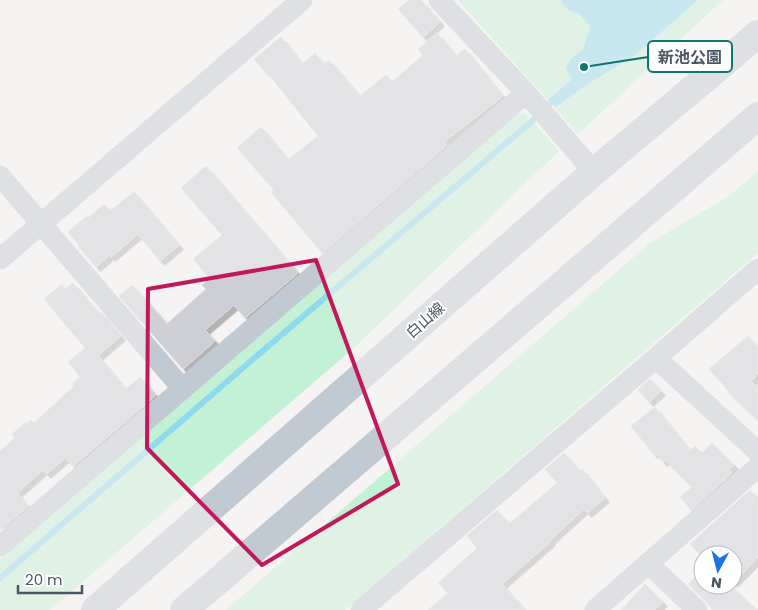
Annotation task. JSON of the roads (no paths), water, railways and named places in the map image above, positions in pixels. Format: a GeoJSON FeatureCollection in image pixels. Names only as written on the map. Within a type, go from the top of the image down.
{"type":"FeatureCollection","features":[{"type":"Feature","properties":{"kind":"street"},"geometry":{"type":"LineString","coordinates":[[0,259],[302,0]]}},
{"type":"Feature","properties":{"kind":"street"},"geometry":{"type":"LineString","coordinates":[[439,0],[526,93],[594,172]]}},
{"type":"Feature","properties":{"kind":"street","name":"白山線"},"geometry":{"type":"LineString","coordinates":[[95,610],[594,172],[758,34]]}},
{"type":"Feature","properties":{"kind":"street"},"geometry":{"type":"LineString","coordinates":[[0,546],[526,93]]}},
{"type":"Feature","properties":{"kind":"street"},"geometry":{"type":"LineString","coordinates":[[184,610],[758,116]]}},
{"type":"Feature","properties":{"kind":"street"},"geometry":{"type":"LineString","coordinates":[[0,176],[182,388]]}},
{"type":"Feature","properties":{"kind":"street"},"geometry":{"type":"LineString","coordinates":[[361,610],[758,269]]}},
{"type":"Feature","properties":{"kind":"street"},"geometry":{"type":"LineString","coordinates":[[656,358],[758,452]]}},
{"type":"Feature","properties":{"kind":"street"},"geometry":{"type":"LineString","coordinates":[[595,610],[758,467]]}},
{"type":"Feature","properties":{"kind":"street"},"geometry":{"type":"LineString","coordinates":[[648,563],[697,610]]}},
{"type":"Feature","properties":{"kind":"water"},"geometry":{"type":"Polygon","coordinates":[[[561,0],[698,0],[635,55],[583,87],[556,107],[549,99],[572,79],[566,69],[572,58],[583,50],[590,26],[578,13],[568,10],[561,0]]]}},
{"type":"Feature","properties":{"kind":"waterway"},"geometry":{"type":"LineString","coordinates":[[0,578],[531,122],[557,97]]}},
{"type":"Feature","properties":{"kind":"place","name":"新池公園"},"geometry":{"type":"Point","coordinates":[584,67]}}]}
